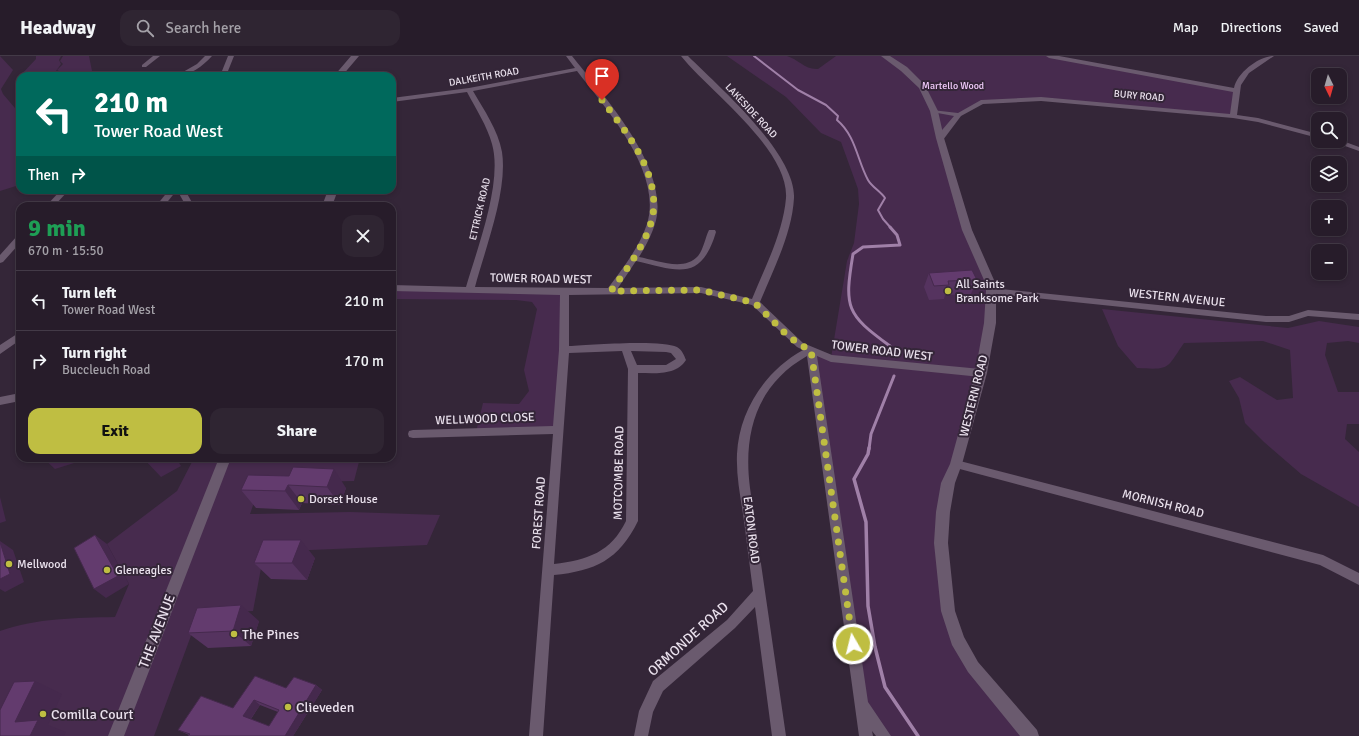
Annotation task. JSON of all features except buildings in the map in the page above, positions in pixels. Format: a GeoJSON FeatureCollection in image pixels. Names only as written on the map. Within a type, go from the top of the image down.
{"type":"FeatureCollection","features":[{"type":"Feature","properties":{"kind":"street"},"geometry":{"type":"LineString","coordinates":[[144,66],[157,56]]}},
{"type":"Feature","properties":{"kind":"street"},"geometry":{"type":"LineString","coordinates":[[186,72],[199,65],[209,56]]}},
{"type":"Feature","properties":{"kind":"street"},"geometry":{"type":"LineString","coordinates":[[225,72],[231,56]]}},
{"type":"Feature","properties":{"kind":"street"},"geometry":{"type":"LineString","coordinates":[[341,72],[355,56]]}},
{"type":"Feature","properties":{"kind":"street"},"geometry":{"type":"LineString","coordinates":[[569,56],[642,158],[650,177],[653,195],[653,214],[633,258],[611,291]]}},
{"type":"Feature","properties":{"kind":"street","name":"LAKESIDE ROAD"},"geometry":{"type":"LineString","coordinates":[[684,56],[761,136],[773,151],[786,174],[790,196],[787,215],[755,303]]}},
{"type":"Feature","properties":{"kind":"street","name":"WESTERN ROAD"},"geometry":{"type":"LineString","coordinates":[[885,56],[904,69],[922,87],[934,111],[940,138],[967,230],[989,280],[991,291],[990,323],[980,373],[956,464],[948,484],[943,512],[941,543],[948,611],[957,640],[973,667],[1031,736]]}},
{"type":"Feature","properties":{"kind":"street"},"geometry":{"type":"LineString","coordinates":[[1049,56],[1237,91]]}},
{"type":"Feature","properties":{"kind":"street"},"geometry":{"type":"LineString","coordinates":[[1233,116],[1238,85],[1247,72],[1271,56]]}},
{"type":"Feature","properties":{"kind":"street","name":"DALKEITH ROAD"},"geometry":{"type":"LineString","coordinates":[[396,99],[469,90],[579,69]]}},
{"type":"Feature","properties":{"kind":"street","name":"ETTRICK ROAD"},"geometry":{"type":"LineString","coordinates":[[469,90],[490,129],[499,157],[497,186],[470,290]]}},
{"type":"Feature","properties":{"kind":"street","name":"BURY ROAD"},"geometry":{"type":"LineString","coordinates":[[940,138],[959,114],[981,102],[1041,99],[1233,116],[1258,120],[1311,134]]}},
{"type":"Feature","properties":{"kind":"street"},"geometry":{"type":"LineString","coordinates":[[934,111],[959,114]]}},
{"type":"Feature","properties":{"kind":"street"},"geometry":{"type":"LineString","coordinates":[[1347,145],[1359,149]]}},
{"type":"Feature","properties":{"kind":"street"},"geometry":{"type":"LineString","coordinates":[[54,202],[61,194]]}},
{"type":"Feature","properties":{"kind":"street"},"geometry":{"type":"LineString","coordinates":[[163,202],[170,194]]}},
{"type":"Feature","properties":{"kind":"street"},"geometry":{"type":"LineString","coordinates":[[633,258],[676,267],[690,267],[702,259],[709,246],[712,232]]}},
{"type":"Feature","properties":{"kind":"street"},"geometry":{"type":"LineString","coordinates":[[0,260],[16,242]]}},
{"type":"Feature","properties":{"kind":"street","name":"TOWER ROAD WEST"},"geometry":{"type":"LineString","coordinates":[[396,288],[565,292],[701,290],[755,303],[795,341],[811,350],[831,358],[980,373]]}},
{"type":"Feature","properties":{"kind":"street","name":"WESTERN AVENUE"},"geometry":{"type":"LineString","coordinates":[[991,291],[1266,319],[1289,319],[1308,313],[1359,317]]}},
{"type":"Feature","properties":{"kind":"street","name":"FOREST ROAD"},"geometry":{"type":"LineString","coordinates":[[536,736],[564,350],[565,292]]}},
{"type":"Feature","properties":{"kind":"street"},"geometry":{"type":"LineString","coordinates":[[0,350],[16,338]]}},
{"type":"Feature","properties":{"kind":"street","name":"MOTCOMBE ROAD"},"geometry":{"type":"LineString","coordinates":[[548,570],[570,568],[596,561],[610,553],[628,533],[632,522],[633,369],[626,349]]}},
{"type":"Feature","properties":{"kind":"street"},"geometry":{"type":"LineString","coordinates":[[564,350],[673,350],[679,354],[681,360],[677,366],[669,368],[633,369]]}},
{"type":"Feature","properties":{"kind":"street"},"geometry":{"type":"LineString","coordinates":[[811,350],[866,736]]}},
{"type":"Feature","properties":{"kind":"street","name":"EATON ROAD"},"geometry":{"type":"LineString","coordinates":[[779,736],[743,469],[743,444],[753,408],[774,377],[798,356],[811,350]]}},
{"type":"Feature","properties":{"kind":"street"},"geometry":{"type":"LineString","coordinates":[[0,401],[16,398]]}},
{"type":"Feature","properties":{"kind":"street","name":"WELLWOOD CLOSE"},"geometry":{"type":"LineString","coordinates":[[413,434],[558,430]]}},
{"type":"Feature","properties":{"kind":"street","name":"THE AVENUE"},"geometry":{"type":"LineString","coordinates":[[116,736],[223,462]]}},
{"type":"Feature","properties":{"kind":"street","name":"MORNISH ROAD"},"geometry":{"type":"LineString","coordinates":[[956,464],[1323,560],[1359,579]]}},
{"type":"Feature","properties":{"kind":"street","name":"ORMONDE ROAD"},"geometry":{"type":"LineString","coordinates":[[641,736],[646,711],[658,686],[731,624],[759,593]]}},
{"type":"Feature","properties":{"kind":"street"},"geometry":{"type":"LineString","coordinates":[[862,705],[884,736]]}},
{"type":"Feature","properties":{"kind":"green space"},"geometry":{"type":"Polygon","coordinates":[[[0,56],[13,70],[1,89],[3,94],[16,109],[16,186],[0,191],[0,56]]]}},
{"type":"Feature","properties":{"kind":"green space"},"geometry":{"type":"Polygon","coordinates":[[[36,56],[61,56],[59,60],[61,64],[56,71],[58,72],[24,72],[36,59],[36,56]]]}},
{"type":"Feature","properties":{"kind":"green space"},"geometry":{"type":"Polygon","coordinates":[[[63,56],[89,56],[92,72],[61,72],[57,70],[63,64],[60,61],[63,56]]]}},
{"type":"Feature","properties":{"kind":"green space","name":"Martello Wood"},"geometry":{"type":"Polygon","coordinates":[[[727,56],[787,56],[809,68],[818,69],[836,56],[1049,56],[1237,91],[1233,116],[1041,99],[981,102],[959,115],[940,138],[989,280],[990,323],[943,512],[957,640],[1031,736],[884,736],[862,705],[811,350],[831,358],[847,261],[854,243],[859,204],[858,189],[841,142],[821,133],[786,97],[727,56]]]}},
{"type":"Feature","properties":{"kind":"green space"},"geometry":{"type":"Polygon","coordinates":[[[396,288],[565,292],[558,430],[476,432],[483,403],[519,404],[529,391],[524,370],[537,309],[532,302],[516,300],[396,299],[396,288]]]}},
{"type":"Feature","properties":{"kind":"green space"},"geometry":{"type":"Polygon","coordinates":[[[1102,309],[1288,328],[1319,321],[1359,327],[1359,343],[1348,341],[1327,343],[1325,355],[1338,392],[1359,392],[1359,424],[1347,424],[1345,439],[1359,452],[1359,507],[1301,474],[1264,442],[1245,423],[1239,398],[1229,381],[1240,377],[1277,400],[1293,398],[1290,350],[1263,341],[1184,343],[1174,358],[1166,366],[1156,369],[1137,368],[1118,346],[1102,309]]]}},
{"type":"Feature","properties":{"kind":"green space"},"geometry":{"type":"Polygon","coordinates":[[[192,462],[359,462],[354,481],[261,483],[250,514],[350,512],[440,515],[427,545],[264,552],[253,611],[199,614],[154,736],[0,736],[0,631],[28,623],[42,621],[71,618],[115,617],[129,584],[107,544],[177,491],[192,462]]]}},
{"type":"Feature","properties":{"kind":"waterway"},"geometry":{"type":"LineString","coordinates":[[754,56],[798,90],[826,105],[838,116],[837,120],[848,133],[868,180],[885,198],[878,210],[883,219],[891,228]]}},
{"type":"Feature","properties":{"kind":"waterway"},"geometry":{"type":"LineString","coordinates":[[890,227],[897,235],[900,245],[863,247],[853,254],[849,287],[849,298],[857,317],[864,326],[890,346]]}},
{"type":"Feature","properties":{"kind":"waterway"},"geometry":{"type":"LineString","coordinates":[[869,449],[871,434],[894,376]]}},
{"type":"Feature","properties":{"kind":"waterway"},"geometry":{"type":"LineString","coordinates":[[869,448],[868,454],[854,479],[866,522],[868,606],[875,647],[885,687],[918,736]]}},
{"type":"Feature","properties":{"kind":"place","name":"All Saints Branksome Park"},"geometry":{"type":"Point","coordinates":[948,291]}},
{"type":"Feature","properties":{"kind":"place","name":"Dorset House"},"geometry":{"type":"Point","coordinates":[301,499]}},
{"type":"Feature","properties":{"kind":"place","name":"Mellwood"},"geometry":{"type":"Point","coordinates":[9,564]}},
{"type":"Feature","properties":{"kind":"place","name":"Gleneagles"},"geometry":{"type":"Point","coordinates":[107,570]}},
{"type":"Feature","properties":{"kind":"place","name":"The Pines"},"geometry":{"type":"Point","coordinates":[234,634]}},
{"type":"Feature","properties":{"kind":"place","name":"Clieveden"},"geometry":{"type":"Point","coordinates":[288,707]}},
{"type":"Feature","properties":{"kind":"place","name":"Comilla Court"},"geometry":{"type":"Point","coordinates":[43,714]}},
{"type":"Feature","properties":{"kind":"route"},"geometry":{"type":"LineString","coordinates":[[602,100],[642,158],[650,177],[653,195],[653,214],[646,232],[633,258],[611,291],[661,292],[701,290],[755,303],[785,333],[800,345],[811,350],[853,644]]}}]}
